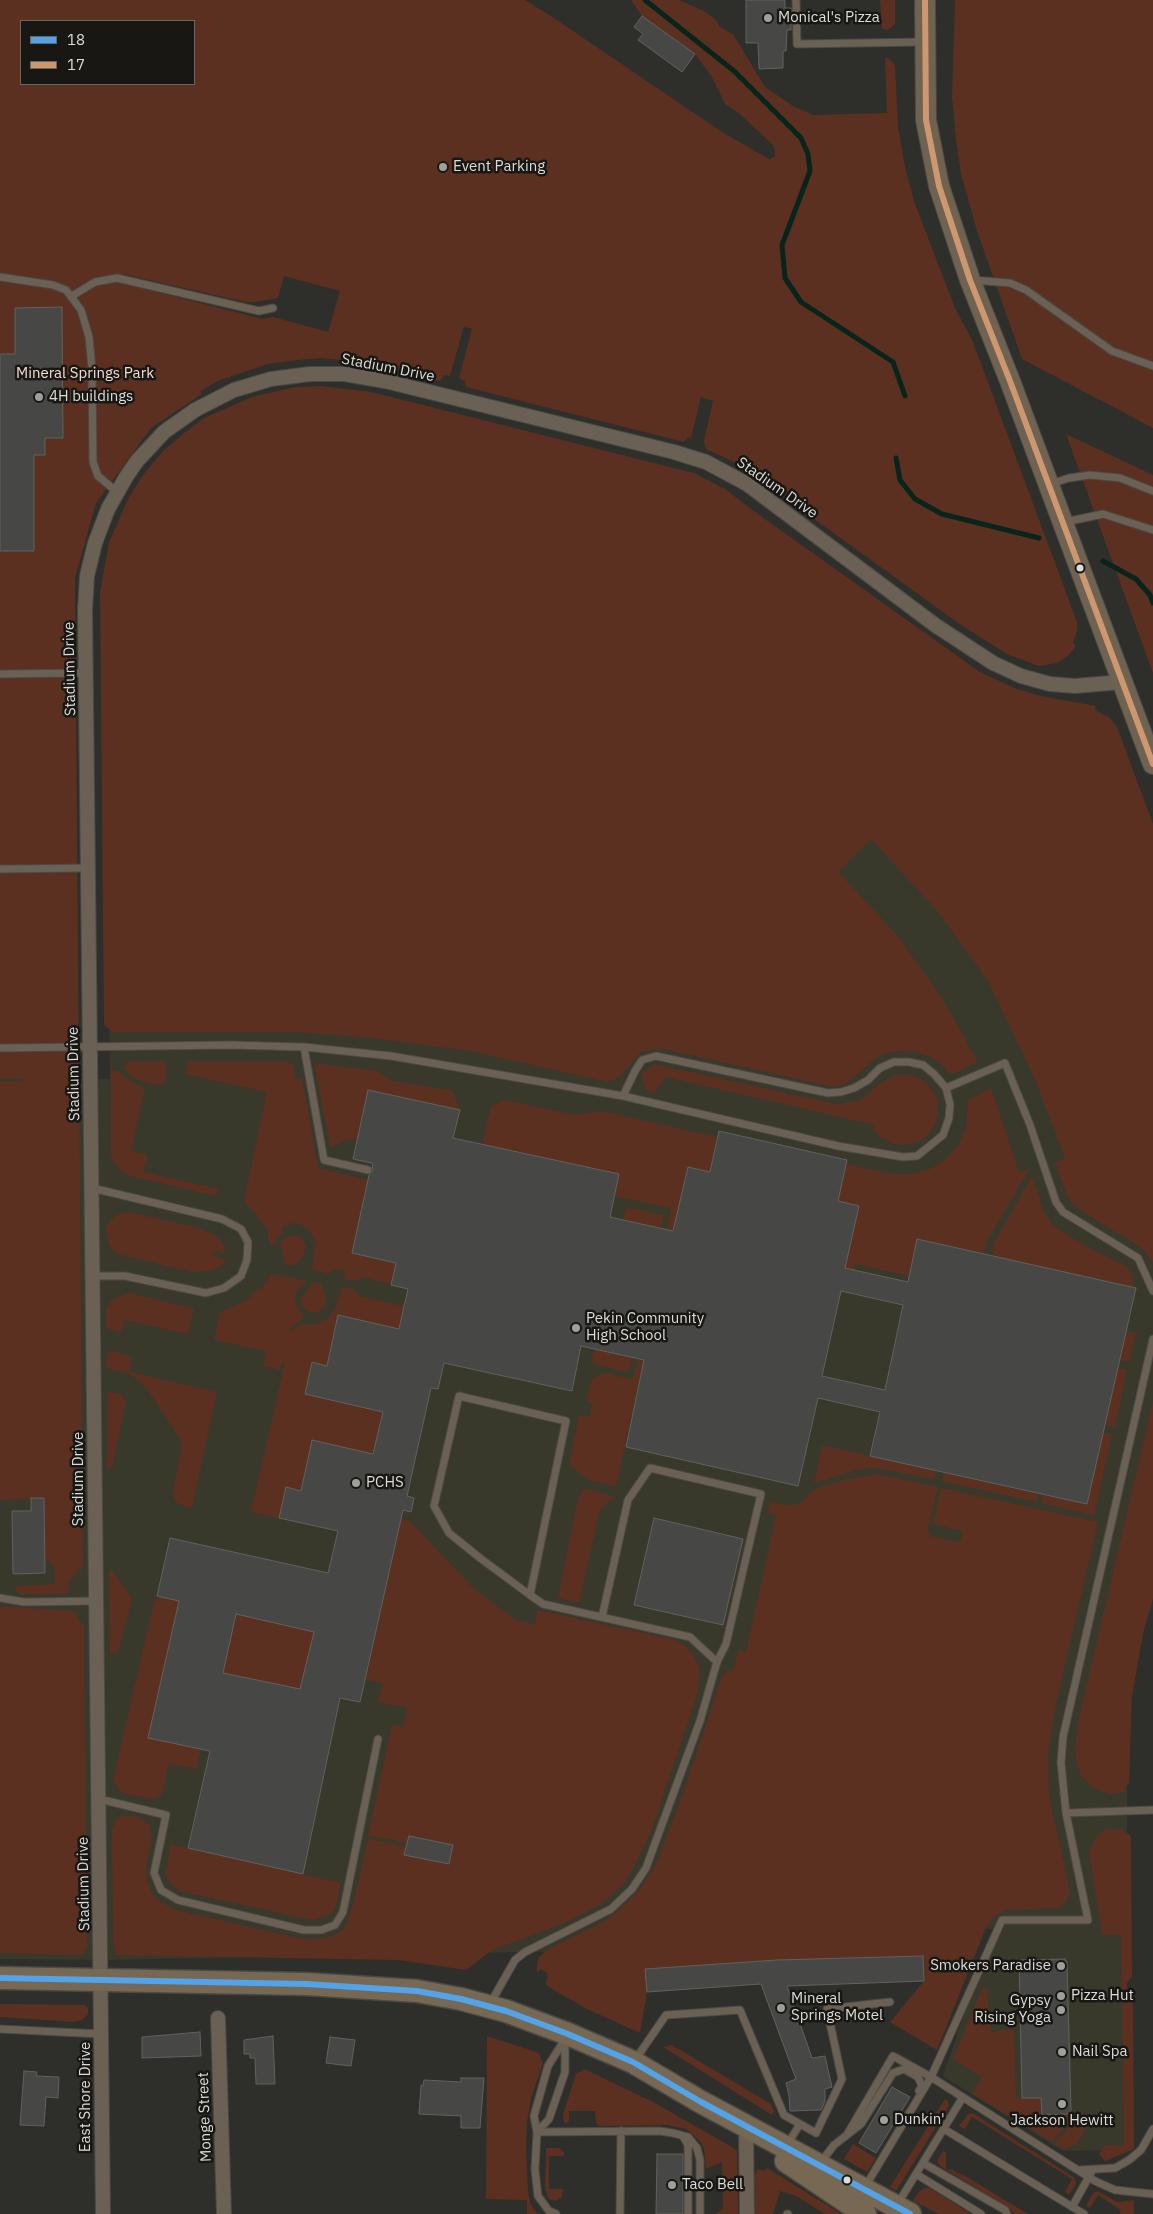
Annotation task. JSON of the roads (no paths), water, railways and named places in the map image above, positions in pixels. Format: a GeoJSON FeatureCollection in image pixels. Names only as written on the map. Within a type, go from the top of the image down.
{"type":"FeatureCollection","features":[{"type":"Feature","properties":{"kind":"main road"},"geometry":{"type":"LineString","coordinates":[[925,0],[926,120],[933,165],[949,219],[970,280],[1010,381],[1153,764]]}},
{"type":"Feature","properties":{"kind":"main road"},"geometry":{"type":"LineString","coordinates":[[0,1978],[214,1981],[375,1987],[417,1991],[489,2006],[566,2038],[634,2062],[815,2171],[860,2203],[899,2211]]}},
{"type":"Feature","properties":{"kind":"street","name":"Stadium Drive"},"geometry":{"type":"LineString","coordinates":[[101,1980],[86,673],[87,576],[100,526],[117,492],[137,461],[164,432],[212,400],[234,390],[271,379],[310,374],[358,376],[674,452],[706,462],[747,484],[935,625],[993,663],[1021,676],[1050,684],[1075,686],[1122,682]]}},
{"type":"Feature","properties":{"kind":"street","name":"East Shore Drive"},"geometry":{"type":"LineString","coordinates":[[101,1980],[102,2214]]}},
{"type":"Feature","properties":{"kind":"street","name":"Monge Street"},"geometry":{"type":"LineString","coordinates":[[218,2018],[224,2214]]}},
{"type":"Feature","properties":{"kind":"street"},"geometry":{"type":"LineString","coordinates":[[746,2130],[747,2214]]}},
{"type":"Feature","properties":{"kind":"lane"},"geometry":{"type":"LineString","coordinates":[[796,0],[797,44],[925,42]]}},
{"type":"Feature","properties":{"kind":"lane"},"geometry":{"type":"LineString","coordinates":[[0,276],[53,285],[66,290],[81,310],[89,337],[92,369],[93,462],[98,476],[117,492]]}},
{"type":"Feature","properties":{"kind":"lane"},"geometry":{"type":"LineString","coordinates":[[72,296],[95,282],[117,278],[259,311],[273,308]]}},
{"type":"Feature","properties":{"kind":"lane"},"geometry":{"type":"LineString","coordinates":[[970,280],[1010,283],[1026,290],[1112,351],[1153,366]]}},
{"type":"Feature","properties":{"kind":"lane"},"geometry":{"type":"LineString","coordinates":[[1048,485],[1069,478],[1090,475],[1120,478],[1153,491]]}},
{"type":"Feature","properties":{"kind":"lane"},"geometry":{"type":"LineString","coordinates":[[1062,523],[1103,514],[1153,530]]}},
{"type":"Feature","properties":{"kind":"lane"},"geometry":{"type":"LineString","coordinates":[[0,674],[86,673]]}},
{"type":"Feature","properties":{"kind":"lane"},"geometry":{"type":"LineString","coordinates":[[0,869],[89,868]]}},
{"type":"Feature","properties":{"kind":"lane"},"geometry":{"type":"LineString","coordinates":[[0,1048],[232,1045],[304,1047],[390,1056],[624,1096],[838,1146],[903,1157],[917,1156],[943,1135],[950,1104],[946,1088],[934,1074],[923,1065],[909,1062],[894,1062],[880,1068],[868,1080],[854,1088],[828,1093],[656,1056],[642,1060],[624,1096]]}},
{"type":"Feature","properties":{"kind":"lane"},"geometry":{"type":"LineString","coordinates":[[304,1047],[324,1160],[368,1170]]}},
{"type":"Feature","properties":{"kind":"lane"},"geometry":{"type":"LineString","coordinates":[[946,1088],[1005,1063],[1030,1125],[1056,1202],[1063,1212],[1138,1258],[1153,1291]]}},
{"type":"Feature","properties":{"kind":"lane"},"geometry":{"type":"LineString","coordinates":[[92,1188],[222,1219],[242,1229],[248,1242],[247,1260],[241,1276],[224,1288],[206,1293],[125,1276],[93,1276]]}},
{"type":"Feature","properties":{"kind":"lane"},"geometry":{"type":"LineString","coordinates":[[860,2203],[931,2077],[1002,1920],[1088,1920],[1066,1813],[1061,1763],[1062,1737],[1153,1339]]}},
{"type":"Feature","properties":{"kind":"lane"},"geometry":{"type":"LineString","coordinates":[[530,1595],[566,1421],[459,1396],[434,1506],[449,1533],[530,1595],[543,1604],[690,1637],[717,1662]]}},
{"type":"Feature","properties":{"kind":"lane"},"geometry":{"type":"LineString","coordinates":[[489,2006],[515,1960],[525,1952],[611,1909],[632,1889],[646,1868],[700,1721],[717,1662],[726,1644],[761,1494],[650,1468],[628,1500],[602,1617]]}},
{"type":"Feature","properties":{"kind":"lane"},"geometry":{"type":"LineString","coordinates":[[0,1598],[24,1602],[96,1601]]}},
{"type":"Feature","properties":{"kind":"lane"},"geometry":{"type":"LineString","coordinates":[[99,1799],[166,1815],[154,1873],[161,1890],[178,1900],[304,1930],[322,1930],[335,1925],[343,1912],[378,1739]]}},
{"type":"Feature","properties":{"kind":"lane"},"geometry":{"type":"LineString","coordinates":[[1066,1813],[1153,1810]]}},
{"type":"Feature","properties":{"kind":"lane"},"geometry":{"type":"LineString","coordinates":[[634,2062],[666,2015],[740,2010],[784,2115],[816,2133],[842,2079],[826,2009],[890,2002]]}},
{"type":"Feature","properties":{"kind":"lane"},"geometry":{"type":"LineString","coordinates":[[0,2029],[101,2034]]}},
{"type":"Feature","properties":{"kind":"lane"},"geometry":{"type":"LineString","coordinates":[[537,2132],[549,2119],[565,2072],[566,2038]]}},
{"type":"Feature","properties":{"kind":"lane"},"geometry":{"type":"LineString","coordinates":[[556,2214],[549,2211],[538,2196],[535,2170],[537,2132],[534,2116],[548,2066],[566,2038]]}},
{"type":"Feature","properties":{"kind":"lane"},"geometry":{"type":"LineString","coordinates":[[848,2133],[893,2056],[931,2077],[1115,2190],[1153,2194]]}},
{"type":"Feature","properties":{"kind":"lane"},"geometry":{"type":"LineString","coordinates":[[815,2171],[834,2145],[861,2124],[893,2073],[904,2069],[918,2077],[922,2086],[897,2128],[896,2138]]}},
{"type":"Feature","properties":{"kind":"lane"},"geometry":{"type":"LineString","coordinates":[[899,2211],[916,2174],[963,2097]]}},
{"type":"Feature","properties":{"kind":"lane"},"geometry":{"type":"LineString","coordinates":[[783,2152],[800,2124]]}},
{"type":"Feature","properties":{"kind":"lane"},"geometry":{"type":"LineString","coordinates":[[944,2129],[1084,2214]]}},
{"type":"Feature","properties":{"kind":"lane"},"geometry":{"type":"LineString","coordinates":[[1072,2207],[1091,2174],[1115,2168],[1129,2160],[1141,2150],[1153,2129]]}},
{"type":"Feature","properties":{"kind":"lane"},"geometry":{"type":"LineString","coordinates":[[620,2214],[621,2131]]}},
{"type":"Feature","properties":{"kind":"lane"},"geometry":{"type":"LineString","coordinates":[[537,2132],[658,2131],[688,2137],[697,2148],[700,2160],[700,2214]]}},
{"type":"Feature","properties":{"kind":"lane"},"geometry":{"type":"LineString","coordinates":[[683,2136],[688,2145],[688,2214]]}},
{"type":"Feature","properties":{"kind":"lane"},"geometry":{"type":"LineString","coordinates":[[923,2163],[1005,2210],[1007,2214]]}},
{"type":"Feature","properties":{"kind":"lane"},"geometry":{"type":"LineString","coordinates":[[916,2174],[981,2214]]}},
{"type":"Feature","properties":{"kind":"waterway"},"geometry":{"type":"LineString","coordinates":[[645,0],[734,71],[801,138],[808,154],[810,171],[782,245],[785,278],[801,302],[893,362],[905,396]]}},
{"type":"Feature","properties":{"kind":"waterway"},"geometry":{"type":"LineString","coordinates":[[896,458],[900,480],[915,499],[942,514],[1039,538]]}},
{"type":"Feature","properties":{"kind":"waterway"},"geometry":{"type":"LineString","coordinates":[[1103,561],[1136,579],[1150,595],[1153,603]]}},
{"type":"Feature","properties":{"kind":"place","name":"Monical's Pizza"},"geometry":{"type":"Point","coordinates":[768,18]}},
{"type":"Feature","properties":{"kind":"place","name":"Event Parking"},"geometry":{"type":"Point","coordinates":[443,167]}},
{"type":"Feature","properties":{"kind":"place","name":"4H buildings"},"geometry":{"type":"Point","coordinates":[39,397]}},
{"type":"Feature","properties":{"kind":"place","name":"Pekin Community High School"},"geometry":{"type":"Point","coordinates":[576,1328]}},
{"type":"Feature","properties":{"kind":"place","name":"PCHS"},"geometry":{"type":"Point","coordinates":[356,1483]}},
{"type":"Feature","properties":{"kind":"place","name":"Smokers Paradise"},"geometry":{"type":"Point","coordinates":[1061,1966]}},
{"type":"Feature","properties":{"kind":"place","name":"Pizza Hut"},"geometry":{"type":"Point","coordinates":[1061,1996]}},
{"type":"Feature","properties":{"kind":"place","name":"Mineral Springs Motel"},"geometry":{"type":"Point","coordinates":[781,2008]}},
{"type":"Feature","properties":{"kind":"place","name":"Gypsy Rising Yoga"},"geometry":{"type":"Point","coordinates":[1061,2010]}},
{"type":"Feature","properties":{"kind":"place","name":"Nail Spa"},"geometry":{"type":"Point","coordinates":[1062,2052]}},
{"type":"Feature","properties":{"kind":"place","name":"Jackson Hewitt"},"geometry":{"type":"Point","coordinates":[1062,2104]}},
{"type":"Feature","properties":{"kind":"place","name":"Dunkin'"},"geometry":{"type":"Point","coordinates":[884,2120]}},
{"type":"Feature","properties":{"kind":"place","name":"Taco Bell"},"geometry":{"type":"Point","coordinates":[672,2185]}},
{"type":"Feature","properties":{"kind":"park label","name":"Mineral Springs Park"},"geometry":{"type":"Point","coordinates":[85,374]}}]}
